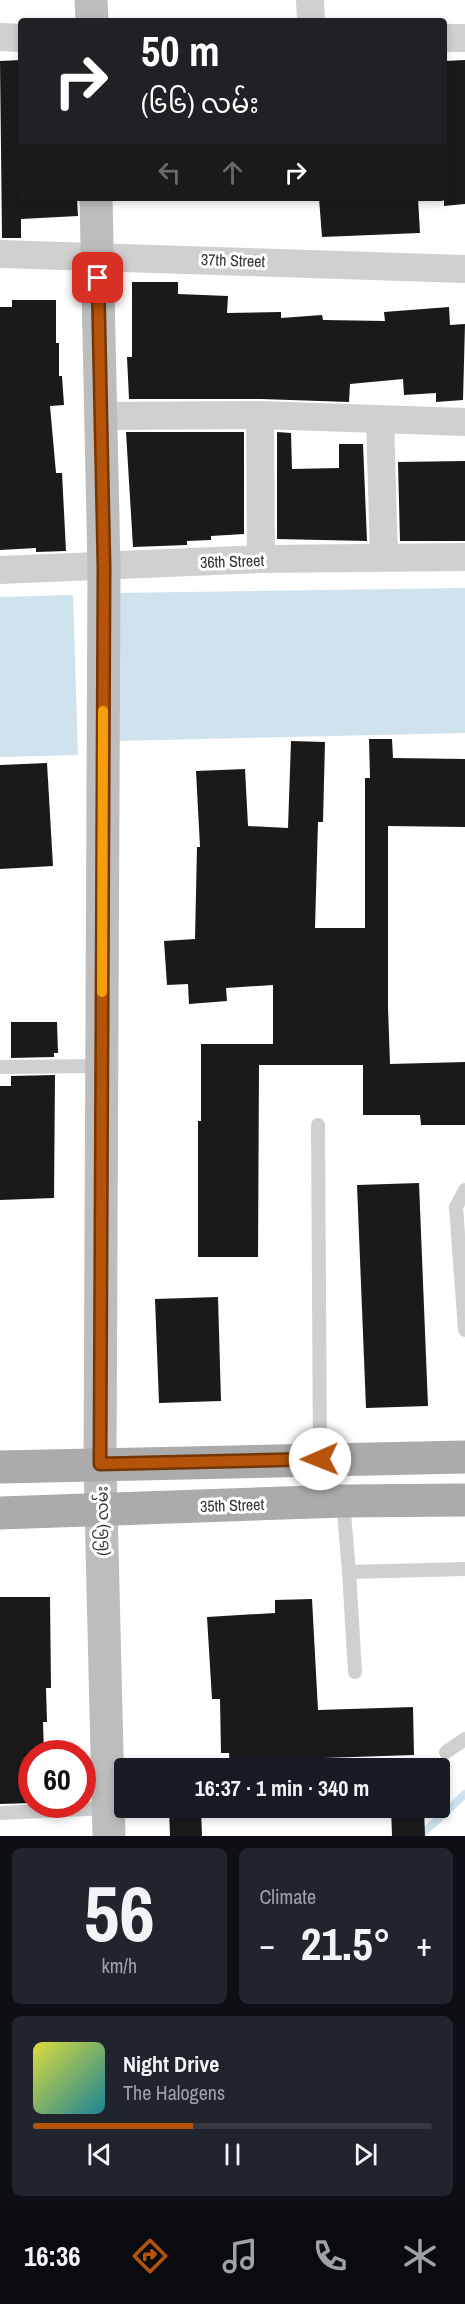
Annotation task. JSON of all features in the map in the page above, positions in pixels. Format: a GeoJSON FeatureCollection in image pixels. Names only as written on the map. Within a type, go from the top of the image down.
{"type":"FeatureCollection","features":[{"type":"Feature","properties":{"kind":"main road"},"geometry":{"type":"LineString","coordinates":[[0,1467],[465,1456]]}},
{"type":"Feature","properties":{"kind":"main road","name":"35th Street"},"geometry":{"type":"LineString","coordinates":[[0,1513],[343,1501],[465,1500]]}},
{"type":"Feature","properties":{"kind":"street"},"geometry":{"type":"LineString","coordinates":[[91,0],[92,18]]}},
{"type":"Feature","properties":{"kind":"street"},"geometry":{"type":"LineString","coordinates":[[310,0],[311,18]]}},
{"type":"Feature","properties":{"kind":"street"},"geometry":{"type":"LineString","coordinates":[[0,37],[18,38]]}},
{"type":"Feature","properties":{"kind":"street"},"geometry":{"type":"LineString","coordinates":[[447,38],[465,38]]}},
{"type":"Feature","properties":{"kind":"street","name":"(၆၆) လမ်း"},"geometry":{"type":"LineString","coordinates":[[96,201],[104,567],[100,1464],[109,1822]]}},
{"type":"Feature","properties":{"kind":"street","name":"37th Street"},"geometry":{"type":"LineString","coordinates":[[0,254],[97,255],[465,269]]}},
{"type":"Feature","properties":{"kind":"street"},"geometry":{"type":"LineString","coordinates":[[101,416],[260,415],[465,422]]}},
{"type":"Feature","properties":{"kind":"street"},"geometry":{"type":"LineString","coordinates":[[260,415],[261,559]]}},
{"type":"Feature","properties":{"kind":"street"},"geometry":{"type":"LineString","coordinates":[[380,419],[384,557]]}},
{"type":"Feature","properties":{"kind":"street","name":"36th Street"},"geometry":{"type":"LineString","coordinates":[[0,570],[261,559],[465,557]]}},
{"type":"Feature","properties":{"kind":"lane"},"geometry":{"type":"LineString","coordinates":[[0,1067],[102,1066]]}},
{"type":"Feature","properties":{"kind":"lane"},"geometry":{"type":"LineString","coordinates":[[318,1125],[320,1459]]}},
{"type":"Feature","properties":{"kind":"lane"},"geometry":{"type":"LineString","coordinates":[[465,1190],[456,1208],[465,1330]]}},
{"type":"Feature","properties":{"kind":"lane"},"geometry":{"type":"LineString","coordinates":[[343,1501],[355,1672]]}},
{"type":"Feature","properties":{"kind":"lane"},"geometry":{"type":"LineString","coordinates":[[349,1572],[465,1569]]}},
{"type":"Feature","properties":{"kind":"lane"},"geometry":{"type":"LineString","coordinates":[[447,1752],[465,1739]]}},
{"type":"Feature","properties":{"kind":"lane"},"geometry":{"type":"LineString","coordinates":[[0,1813],[109,1822]]}},
{"type":"Feature","properties":{"kind":"water"},"geometry":{"type":"Polygon","coordinates":[[[465,588],[465,733],[115,741],[113,593],[465,588]]]}},
{"type":"Feature","properties":{"kind":"water"},"geometry":{"type":"Polygon","coordinates":[[[73,595],[78,755],[0,757],[0,597],[73,595]]]}},
{"type":"Feature","properties":{"kind":"building"},"geometry":{"type":"Polygon","coordinates":[[[18,60],[18,201],[77,201],[78,216],[21,219],[21,238],[2,238],[0,61],[18,60]]]}},
{"type":"Feature","properties":{"kind":"building"},"geometry":{"type":"Polygon","coordinates":[[[465,60],[465,204],[444,206],[444,201],[447,201],[447,61],[465,60]]]}},
{"type":"Feature","properties":{"kind":"building"},"geometry":{"type":"Polygon","coordinates":[[[319,201],[418,201],[420,233],[322,237],[319,201]]]}},
{"type":"Feature","properties":{"kind":"building"},"geometry":{"type":"Polygon","coordinates":[[[132,282],[178,282],[178,294],[228,296],[227,313],[281,312],[281,318],[322,315],[323,320],[385,321],[384,312],[449,307],[450,325],[465,324],[463,400],[436,402],[436,393],[404,395],[403,379],[350,384],[349,402],[129,399],[127,357],[132,357],[132,282]]]}},
{"type":"Feature","properties":{"kind":"building"},"geometry":{"type":"Polygon","coordinates":[[[12,300],[56,300],[56,343],[59,343],[59,376],[62,376],[64,405],[50,406],[56,473],[62,473],[66,551],[36,552],[36,548],[0,550],[0,307],[12,307],[12,300]]]}},
{"type":"Feature","properties":{"kind":"building"},"geometry":{"type":"Polygon","coordinates":[[[126,432],[244,432],[244,534],[211,536],[211,540],[187,541],[187,545],[133,547],[126,432]]]}},
{"type":"Feature","properties":{"kind":"building"},"geometry":{"type":"Polygon","coordinates":[[[277,432],[291,433],[292,469],[339,468],[339,444],[363,444],[367,541],[277,539],[277,432]]]}},
{"type":"Feature","properties":{"kind":"building"},"geometry":{"type":"Polygon","coordinates":[[[465,461],[465,541],[400,541],[398,462],[465,461]]]}},
{"type":"Feature","properties":{"kind":"building"},"geometry":{"type":"Polygon","coordinates":[[[369,739],[392,739],[393,758],[465,759],[465,827],[388,826],[388,1007],[390,1064],[465,1062],[465,1125],[421,1125],[420,1115],[363,1115],[363,1065],[259,1065],[258,1257],[198,1257],[198,1121],[201,1121],[201,1044],[273,1044],[273,985],[226,988],[227,1001],[189,1004],[188,984],[167,985],[164,941],[195,939],[197,847],[200,847],[196,771],[245,769],[248,826],[288,828],[291,741],[325,742],[323,822],[318,822],[315,928],[365,928],[365,778],[370,778],[369,739]]]}},
{"type":"Feature","properties":{"kind":"building"},"geometry":{"type":"Polygon","coordinates":[[[47,763],[53,866],[0,869],[0,765],[47,763]]]}},
{"type":"Feature","properties":{"kind":"building"},"geometry":{"type":"Polygon","coordinates":[[[11,1022],[57,1022],[58,1053],[54,1053],[54,1057],[11,1058],[11,1022]]]}},
{"type":"Feature","properties":{"kind":"building"},"geometry":{"type":"Polygon","coordinates":[[[55,1075],[54,1198],[0,1200],[0,1086],[11,1086],[11,1076],[55,1075]]]}},
{"type":"Feature","properties":{"kind":"building"},"geometry":{"type":"Polygon","coordinates":[[[419,1183],[428,1406],[366,1408],[357,1185],[419,1183]]]}},
{"type":"Feature","properties":{"kind":"building"},"geometry":{"type":"Polygon","coordinates":[[[218,1297],[221,1401],[159,1403],[155,1299],[218,1297]]]}},
{"type":"Feature","properties":{"kind":"building"},"geometry":{"type":"Polygon","coordinates":[[[0,1597],[50,1597],[51,1688],[46,1688],[47,1722],[43,1722],[44,1740],[18,1740],[18,1803],[0,1804],[0,1597]]]}},
{"type":"Feature","properties":{"kind":"building"},"geometry":{"type":"Polygon","coordinates":[[[312,1599],[318,1710],[413,1707],[414,1755],[229,1758],[229,1753],[221,1753],[220,1699],[212,1699],[207,1617],[275,1613],[275,1600],[312,1599]]]}},
{"type":"Feature","properties":{"kind":"building"},"geometry":{"type":"Polygon","coordinates":[[[169,1818],[201,1818],[202,1836],[170,1836],[169,1818]]]}},
{"type":"Feature","properties":{"kind":"building"},"geometry":{"type":"Polygon","coordinates":[[[391,1818],[424,1818],[425,1836],[392,1836],[391,1818]]]}},
{"type":"Feature","properties":{"kind":"waterway"},"geometry":{"type":"LineString","coordinates":[[420,1836],[465,1794]]}},
{"type":"Feature","properties":{"kind":"slow traffic"},"geometry":{"type":"LineString","coordinates":[[102,992],[103,711]]}},
{"type":"Feature","properties":{"kind":"route"},"geometry":{"type":"LineString","coordinates":[[98,278],[104,567],[100,1464],[320,1459]]}}]}
